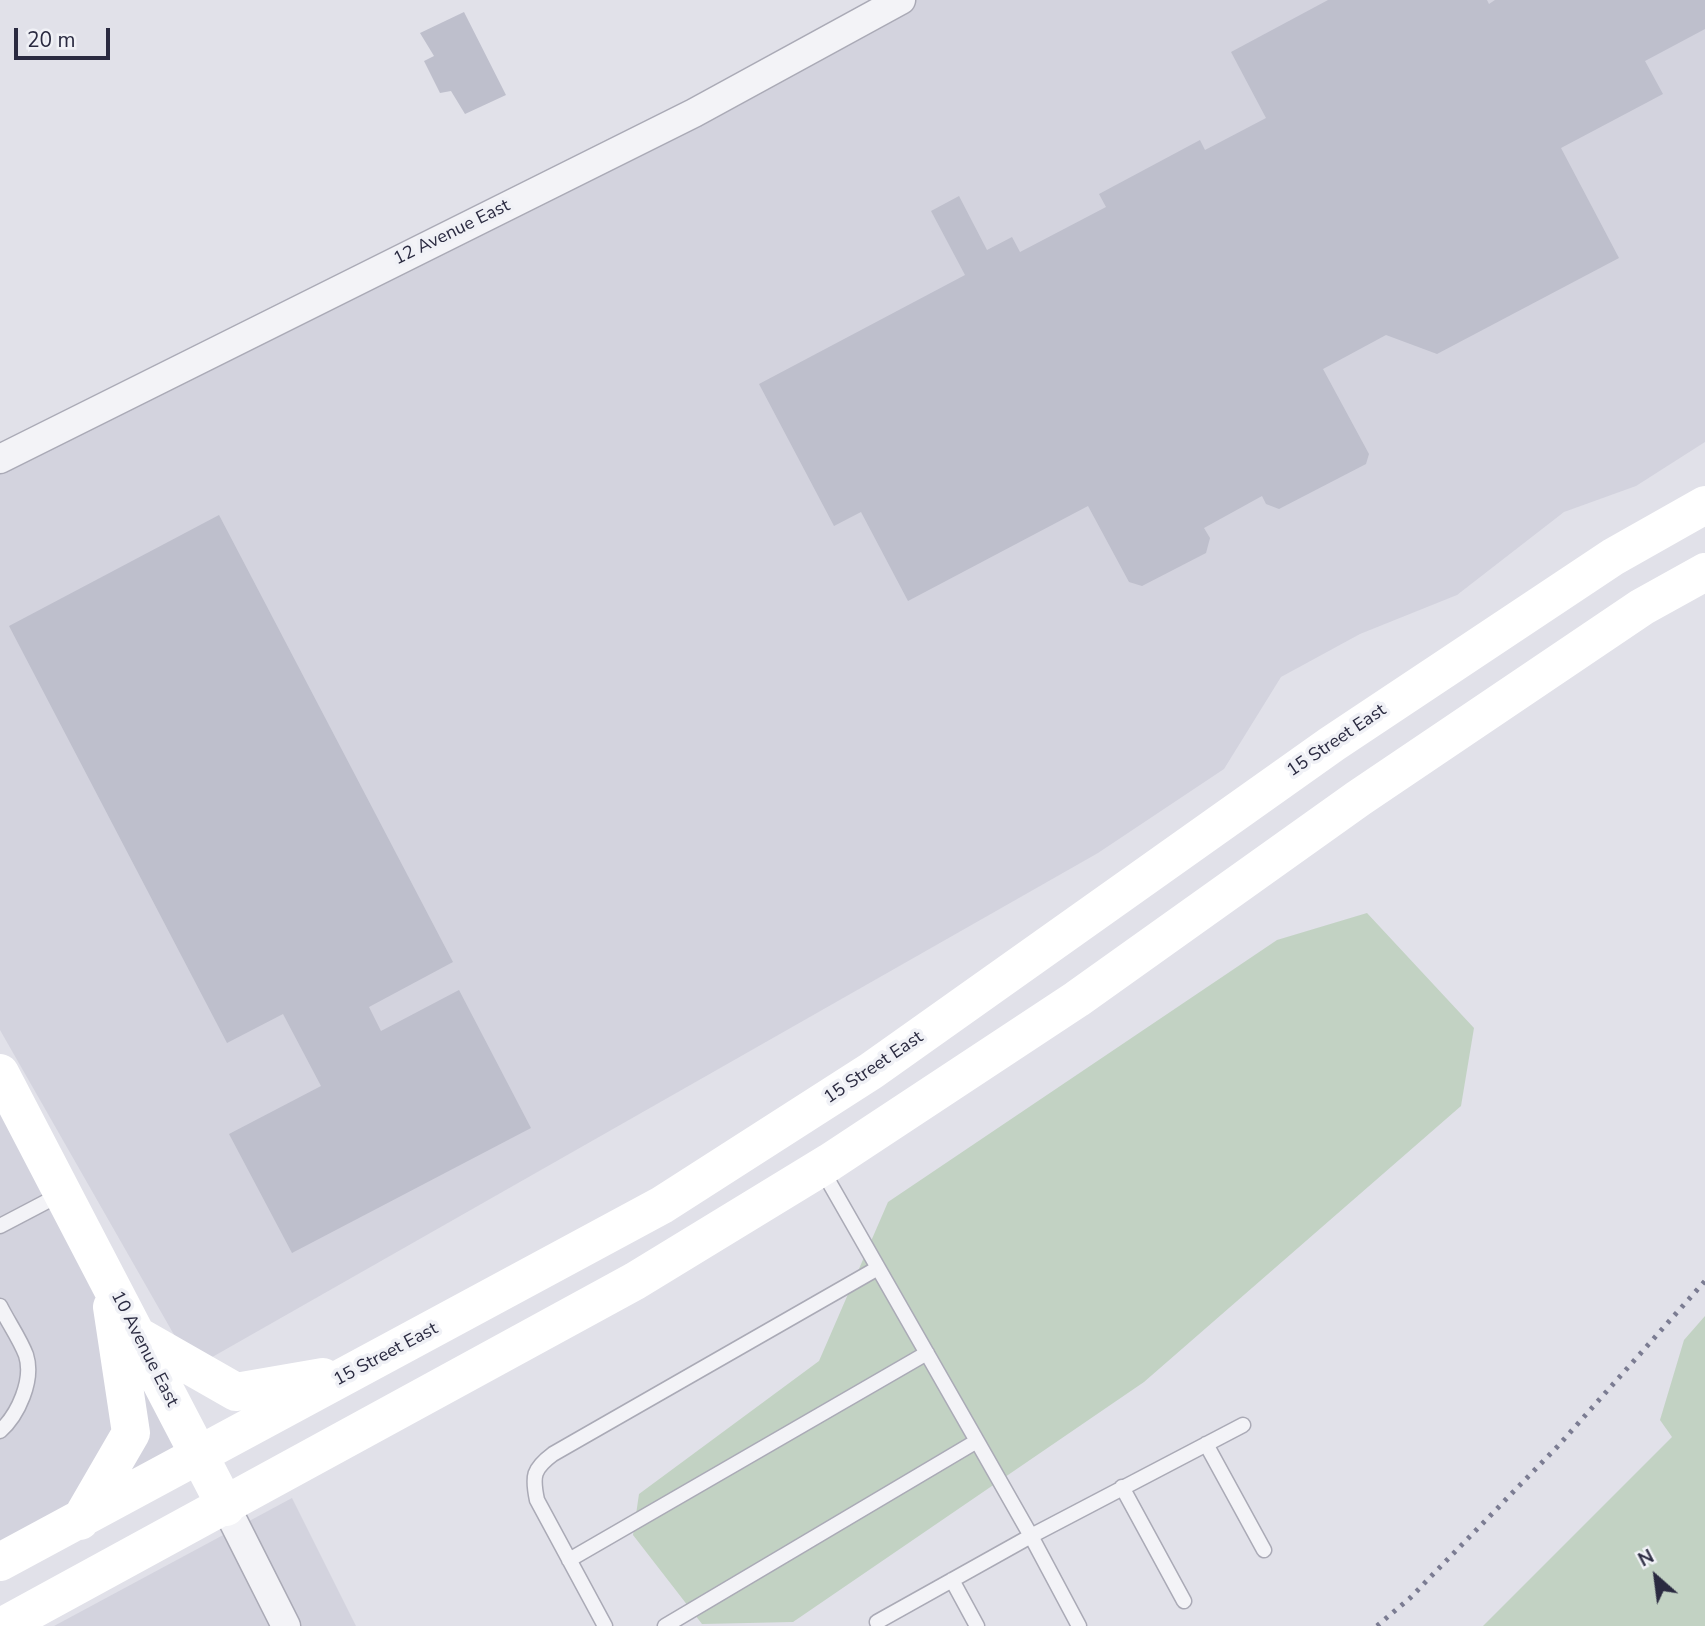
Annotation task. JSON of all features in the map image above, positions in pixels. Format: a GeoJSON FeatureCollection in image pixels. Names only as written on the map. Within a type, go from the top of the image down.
{"type":"FeatureCollection","features":[{"type":"Feature","properties":{"kind":"main road","name":"15 Street East"},"geometry":{"type":"LineString","coordinates":[[0,1562],[662,1205],[860,1079],[1332,744],[1613,557],[1705,505]]}},
{"type":"Feature","properties":{"kind":"main road"},"geometry":{"type":"LineString","coordinates":[[3,1626],[226,1507],[635,1281],[820,1167],[1077,999],[1359,798],[1642,607],[1705,572]]}},
{"type":"Feature","properties":{"kind":"main road","name":"10 Avenue East"},"geometry":{"type":"LineString","coordinates":[[0,1073],[226,1507]]}},
{"type":"Feature","properties":{"kind":"main road"},"geometry":{"type":"LineString","coordinates":[[80,1521],[131,1433],[108,1281]]}},
{"type":"Feature","properties":{"kind":"main road"},"geometry":{"type":"LineString","coordinates":[[138,1336],[236,1392],[359,1370]]}},
{"type":"Feature","properties":{"kind":"street","name":"12 Avenue East"},"geometry":{"type":"LineString","coordinates":[[0,459],[694,113],[901,0]]}},
{"type":"Feature","properties":{"kind":"street","name":"10 Avenue East"},"geometry":{"type":"LineString","coordinates":[[226,1507],[286,1626]]}},
{"type":"Feature","properties":{"kind":"lane"},"geometry":{"type":"LineString","coordinates":[[820,1167],[1031,1536],[1079,1626]]}},
{"type":"Feature","properties":{"kind":"lane"},"geometry":{"type":"LineString","coordinates":[[0,1226],[62,1193]]}},
{"type":"Feature","properties":{"kind":"lane"},"geometry":{"type":"LineString","coordinates":[[605,1626],[537,1500],[534,1482],[538,1465],[878,1268]]}},
{"type":"Feature","properties":{"kind":"lane"},"geometry":{"type":"LineString","coordinates":[[0,1306],[27,1357],[27,1377],[18,1408],[11,1422],[0,1431]]}},
{"type":"Feature","properties":{"kind":"lane"},"geometry":{"type":"LineString","coordinates":[[569,1560],[927,1353]]}},
{"type":"Feature","properties":{"kind":"lane"},"geometry":{"type":"LineString","coordinates":[[877,1622],[1031,1536],[1242,1425]]}},
{"type":"Feature","properties":{"kind":"lane"},"geometry":{"type":"LineString","coordinates":[[665,1626],[977,1441]]}},
{"type":"Feature","properties":{"kind":"lane"},"geometry":{"type":"LineString","coordinates":[[1206,1444],[1264,1550]]}},
{"type":"Feature","properties":{"kind":"lane"},"geometry":{"type":"LineString","coordinates":[[1122,1488],[1184,1601]]}},
{"type":"Feature","properties":{"kind":"lane"},"geometry":{"type":"LineString","coordinates":[[952,1580],[977,1626]]}},
{"type":"Feature","properties":{"kind":"shaded area"},"geometry":{"type":"Polygon","coordinates":[[[901,0],[1705,0],[1705,442],[1636,486],[1564,512],[1457,595],[1360,634],[1281,677],[1224,769],[1098,853],[193,1368],[0,1030],[0,459],[901,0]]]}},
{"type":"Feature","properties":{"kind":"shaded area"},"geometry":{"type":"Polygon","coordinates":[[[0,1073],[198,1455],[0,1562],[0,1073]]]}},
{"type":"Feature","properties":{"kind":"shaded area"},"geometry":{"type":"Polygon","coordinates":[[[292,1498],[356,1626],[54,1626],[292,1498]]]}},
{"type":"Feature","properties":{"kind":"green space"},"geometry":{"type":"Polygon","coordinates":[[[1367,913],[1474,1028],[1461,1106],[1144,1382],[793,1622],[702,1624],[633,1535],[639,1494],[819,1361],[888,1202],[1277,940],[1367,913]]]}},
{"type":"Feature","properties":{"kind":"green space"},"geometry":{"type":"Polygon","coordinates":[[[1705,1316],[1705,1626],[1483,1626],[1672,1437],[1660,1420],[1684,1340],[1705,1316]]]}},
{"type":"Feature","properties":{"kind":"building"},"geometry":{"type":"Polygon","coordinates":[[[1328,0],[1487,0],[1489,4],[1495,0],[1705,0],[1705,29],[1645,61],[1663,94],[1561,148],[1619,258],[1437,354],[1386,335],[1323,369],[1369,454],[1366,464],[1279,509],[1266,504],[1262,496],[1204,528],[1210,538],[1206,553],[1142,586],[1129,582],[1088,506],[908,601],[861,512],[834,526],[759,384],[965,275],[931,211],[959,196],[987,250],[1012,237],[1020,252],[1106,207],[1099,194],[1200,140],[1205,150],[1266,118],[1231,52],[1328,0]]]}},
{"type":"Feature","properties":{"kind":"building"},"geometry":{"type":"Polygon","coordinates":[[[464,12],[506,95],[465,114],[451,91],[440,93],[424,61],[434,56],[420,33],[464,12]]]}},
{"type":"Feature","properties":{"kind":"building"},"geometry":{"type":"Polygon","coordinates":[[[219,515],[453,962],[369,1007],[381,1031],[459,990],[531,1128],[292,1253],[229,1134],[321,1086],[283,1014],[227,1043],[9,626],[219,515]]]}},
{"type":"Feature","properties":{"kind":"railway"},"geometry":{"type":"LineString","coordinates":[[1377,1626],[1410,1598],[1558,1446],[1705,1281]]}}]}
